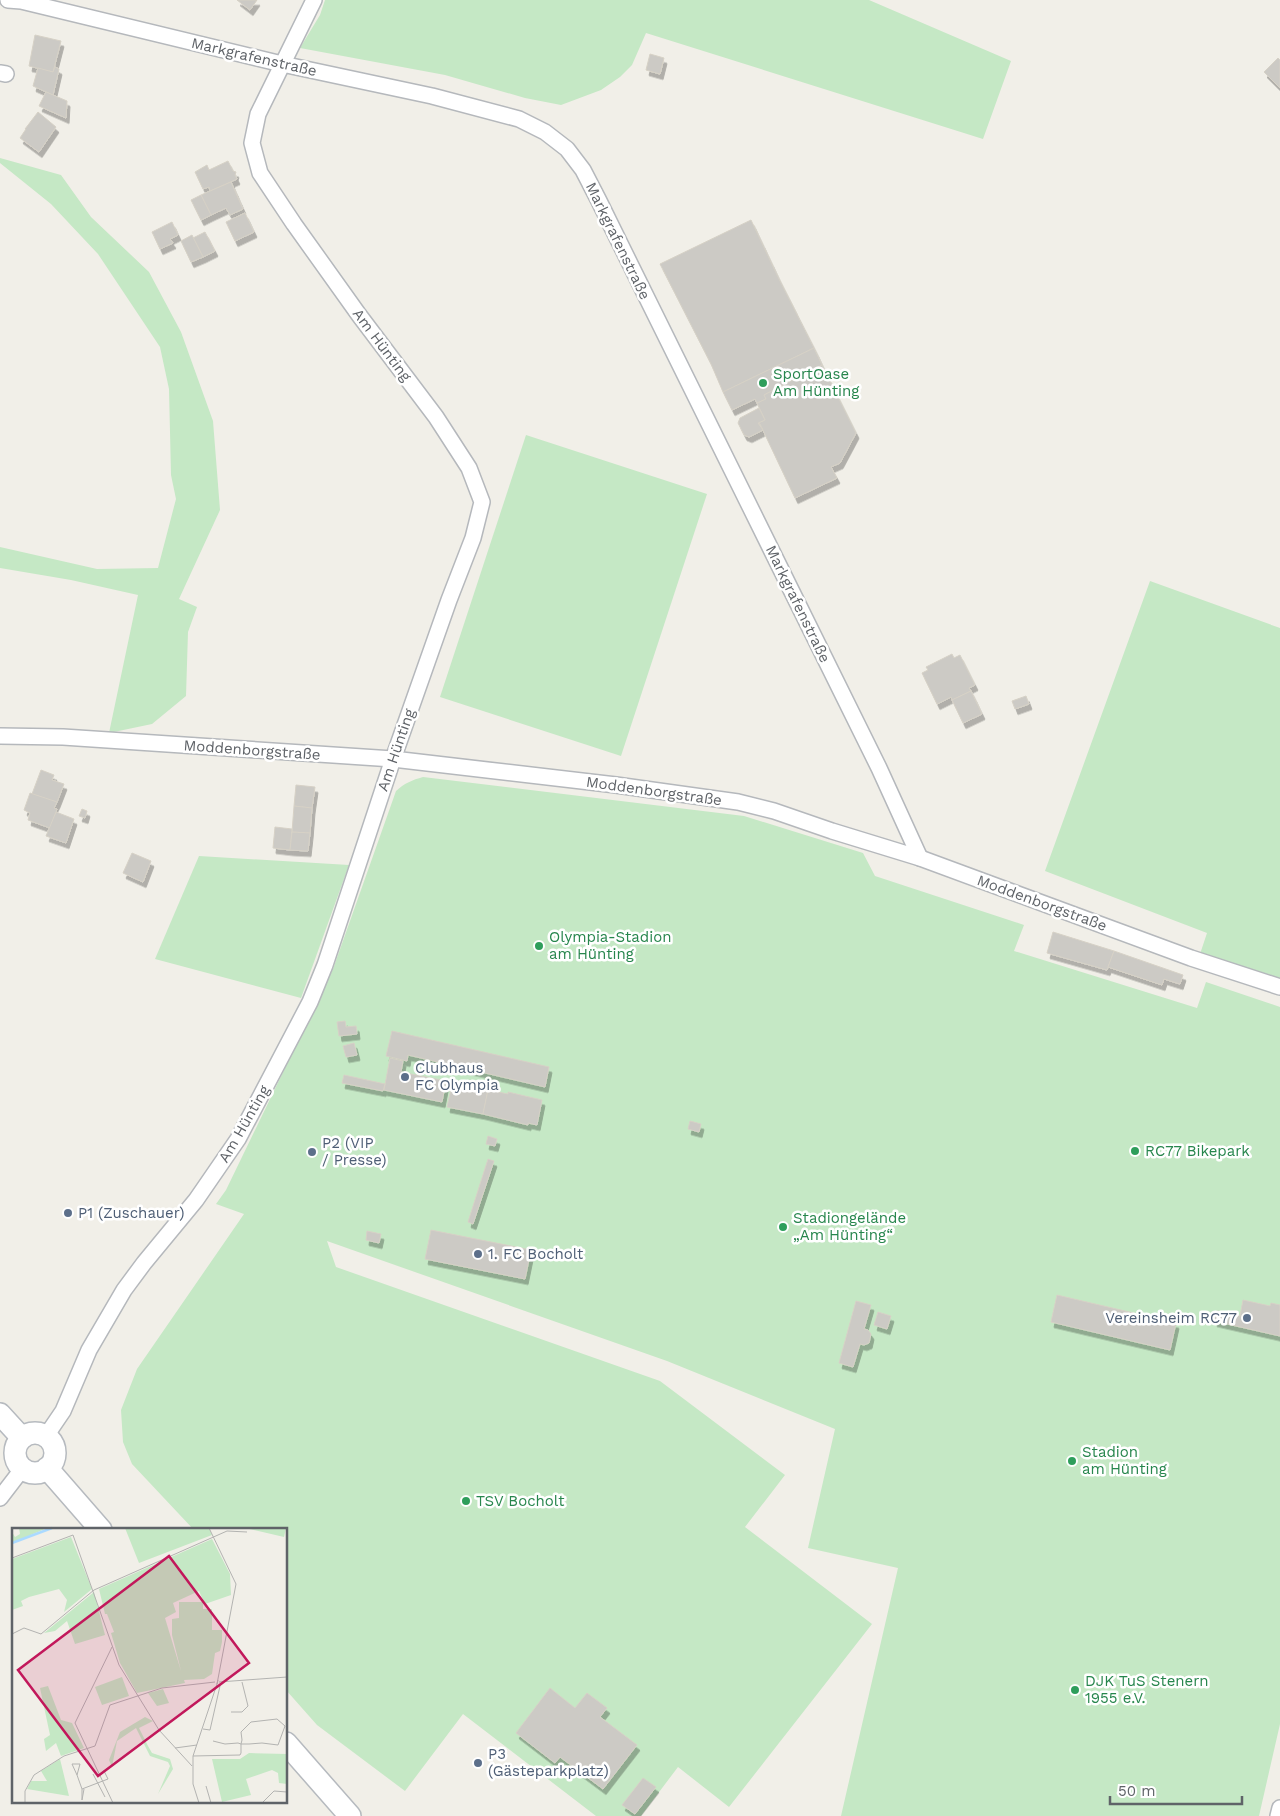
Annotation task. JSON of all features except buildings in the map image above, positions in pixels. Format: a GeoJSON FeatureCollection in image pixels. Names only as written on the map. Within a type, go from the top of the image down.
{"type":"FeatureCollection","features":[{"type":"Feature","properties":{"kind":"street","name":"Markgrafenstraße"},"geometry":{"type":"LineString","coordinates":[[8,0],[21,1],[282,64],[432,96],[501,114],[519,119],[545,132],[567,149],[583,170],[599,201],[875,759],[920,858]]}},
{"type":"Feature","properties":{"kind":"street","name":"Am Hünting"},"geometry":{"type":"LineString","coordinates":[[46,1436],[66,1405],[89,1350],[124,1290],[144,1262],[196,1200],[222,1165],[238,1139],[310,1002],[325,965],[393,759],[473,538],[482,502],[469,468],[436,417],[353,307],[260,174],[252,143],[258,114],[314,0]]}},
{"type":"Feature","properties":{"kind":"street","name":"Moddenborgstraße"},"geometry":{"type":"LineString","coordinates":[[0,736],[72,737],[393,759],[616,785],[738,802],[774,811],[920,858],[1191,958],[1280,987]]}},
{"type":"Feature","properties":{"kind":"street"},"geometry":{"type":"LineString","coordinates":[[0,1414],[22,1438]]}},
{"type":"Feature","properties":{"kind":"street"},"geometry":{"type":"LineString","coordinates":[[37,1433],[46,1436],[55,1448],[55,1456],[52,1463],[43,1471],[32,1472],[23,1468],[17,1459],[16,1453],[16,1448],[22,1438],[37,1433]]}},
{"type":"Feature","properties":{"kind":"street"},"geometry":{"type":"LineString","coordinates":[[0,1498],[23,1468]]}},
{"type":"Feature","properties":{"kind":"street"},"geometry":{"type":"LineString","coordinates":[[47,1468],[99,1528]]}},
{"type":"Feature","properties":{"kind":"street"},"geometry":{"type":"LineString","coordinates":[[288,1745],[350,1816]]}},
{"type":"Feature","properties":{"kind":"street"},"geometry":{"type":"LineString","coordinates":[[1278,1816],[1280,1808]]}},
{"type":"Feature","properties":{"kind":"green space"},"geometry":{"type":"Polygon","coordinates":[[[325,0],[869,0],[1011,61],[983,139],[646,33],[632,65],[620,77],[601,90],[561,105],[525,98],[445,75],[300,48],[320,15],[325,0]]]}},
{"type":"Feature","properties":{"kind":"green space"},"geometry":{"type":"Polygon","coordinates":[[[0,158],[61,175],[91,217],[149,272],[181,332],[213,421],[220,510],[179,599],[197,607],[188,632],[186,696],[152,724],[109,733],[138,595],[71,580],[0,568],[0,547],[97,569],[158,568],[176,499],[171,475],[169,389],[160,347],[98,254],[51,204],[0,163],[0,158]]]}},
{"type":"Feature","properties":{"kind":"green space"},"geometry":{"type":"Polygon","coordinates":[[[526,435],[707,494],[621,756],[440,697],[526,435]]]}},
{"type":"Feature","properties":{"kind":"green space"},"geometry":{"type":"Polygon","coordinates":[[[1150,581],[1280,628],[1280,979],[1200,954],[1207,933],[1045,871],[1150,581]]]}},
{"type":"Feature","properties":{"kind":"green space","name":"Stadiongelände „Am Hünting“"},"geometry":{"type":"Polygon","coordinates":[[[423,777],[744,816],[863,853],[875,876],[1024,925],[1014,951],[1197,1008],[1206,982],[1280,1007],[1280,1724],[1259,1816],[841,1816],[898,1568],[808,1548],[835,1429],[667,1361],[327,1241],[336,1267],[660,1381],[785,1475],[745,1527],[872,1624],[729,1807],[678,1767],[641,1816],[596,1816],[463,1714],[405,1791],[317,1725],[288,1692],[288,1528],[192,1528],[132,1464],[123,1442],[121,1410],[137,1369],[244,1214],[216,1204],[226,1190],[333,969],[396,791],[415,779],[423,777]]]}},
{"type":"Feature","properties":{"kind":"green space"},"geometry":{"type":"Polygon","coordinates":[[[199,856],[349,865],[301,998],[155,959],[199,856]]]}},
{"type":"Feature","properties":{"kind":"place","name":"SportOase Am Hünting"},"geometry":{"type":"Point","coordinates":[763,383]}},
{"type":"Feature","properties":{"kind":"place","name":"Olympia-Stadion am Hünting"},"geometry":{"type":"Point","coordinates":[539,946]}},
{"type":"Feature","properties":{"kind":"place","name":"Clubhaus FC Olympia"},"geometry":{"type":"Point","coordinates":[405,1077]}},
{"type":"Feature","properties":{"kind":"place","name":"RC77 Bikepark"},"geometry":{"type":"Point","coordinates":[1135,1151]}},
{"type":"Feature","properties":{"kind":"place","name":"P2 (VIP / Presse)"},"geometry":{"type":"Point","coordinates":[312,1152]}},
{"type":"Feature","properties":{"kind":"place","name":"P1 (Zuschauer)"},"geometry":{"type":"Point","coordinates":[68,1213]}},
{"type":"Feature","properties":{"kind":"place","name":"Stadiongelände „Am Hünting“"},"geometry":{"type":"Point","coordinates":[783,1227]}},
{"type":"Feature","properties":{"kind":"place","name":"1. FC Bocholt"},"geometry":{"type":"Point","coordinates":[478,1254]}},
{"type":"Feature","properties":{"kind":"place","name":"Vereinsheim RC77"},"geometry":{"type":"Point","coordinates":[1247,1318]}},
{"type":"Feature","properties":{"kind":"place","name":"Stadion am Hünting"},"geometry":{"type":"Point","coordinates":[1072,1461]}},
{"type":"Feature","properties":{"kind":"place","name":"TSV Bocholt"},"geometry":{"type":"Point","coordinates":[466,1501]}},
{"type":"Feature","properties":{"kind":"place","name":"DJK TuS Stenern 1955 e.V."},"geometry":{"type":"Point","coordinates":[1075,1690]}},
{"type":"Feature","properties":{"kind":"place","name":"P3 (Gästeparkplatz)"},"geometry":{"type":"Point","coordinates":[478,1763]}}]}
